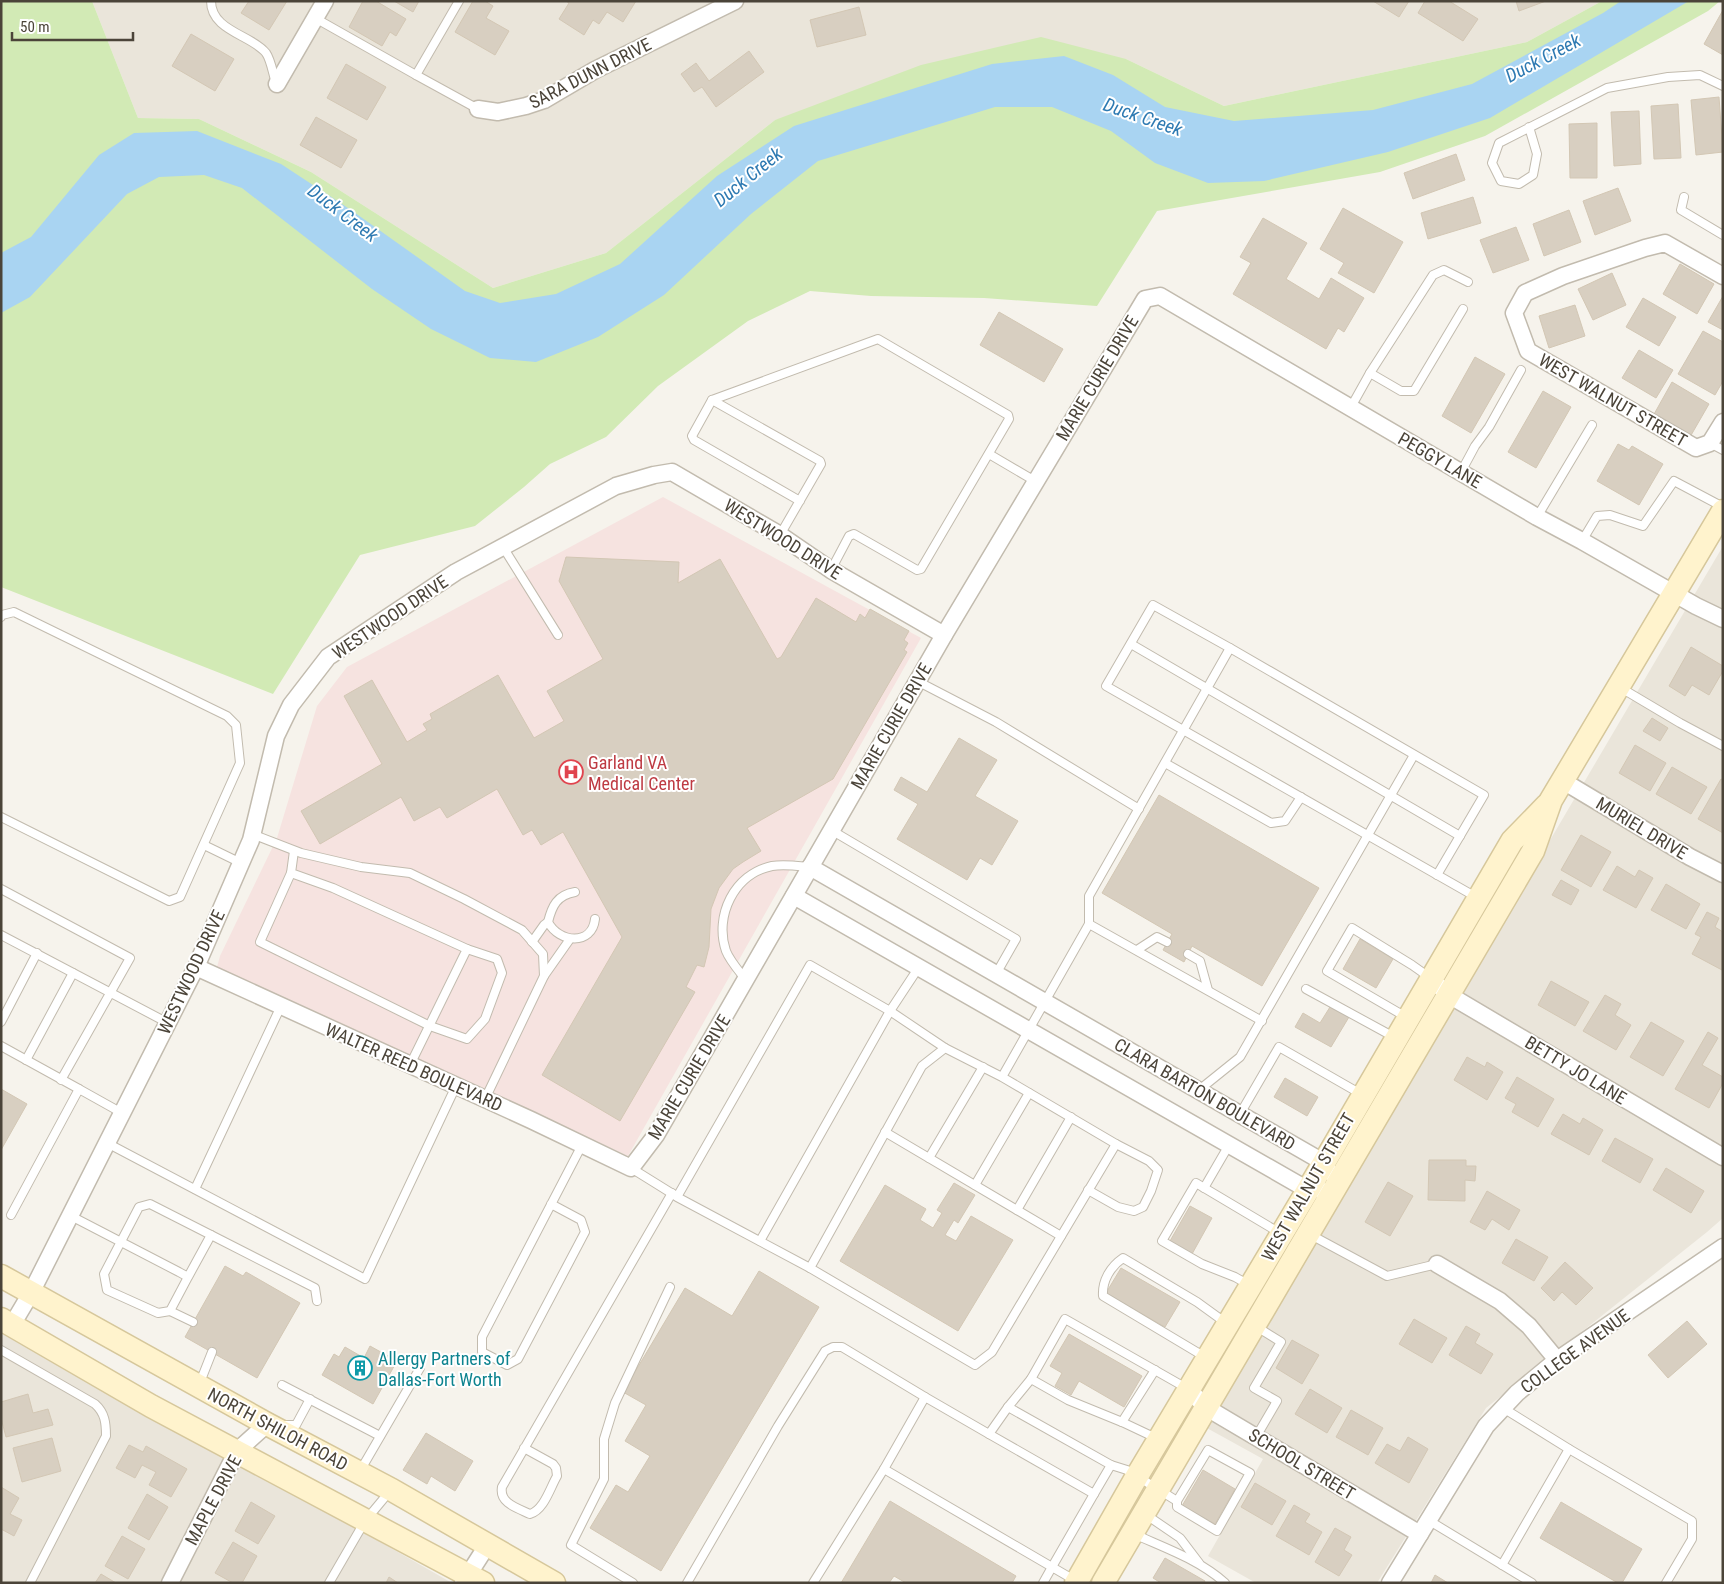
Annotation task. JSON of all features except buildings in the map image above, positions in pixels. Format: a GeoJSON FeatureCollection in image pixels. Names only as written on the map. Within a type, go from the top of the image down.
{"type":"FeatureCollection","features":[{"type":"Feature","properties":{"kind":"main road","name":"WEST WALNUT STREET"},"geometry":{"type":"LineString","coordinates":[[1076,1582],[1512,841],[1551,800],[1723,509]]}},
{"type":"Feature","properties":{"kind":"main road","name":"WEST WALNUT STREET"},"geometry":{"type":"LineString","coordinates":[[1106,1582],[1158,1489],[1534,851],[1551,800]]}},
{"type":"Feature","properties":{"kind":"main road","name":"NORTH SHILOH ROAD"},"geometry":{"type":"LineString","coordinates":[[1,1276],[267,1424],[392,1490],[554,1583]]}},
{"type":"Feature","properties":{"kind":"main road"},"geometry":{"type":"LineString","coordinates":[[7,1322],[151,1406],[472,1580]]}},
{"type":"Feature","properties":{"kind":"street"},"geometry":{"type":"LineString","coordinates":[[277,84],[325,1]]}},
{"type":"Feature","properties":{"kind":"street","name":"SARA DUNN DRIVE"},"geometry":{"type":"LineString","coordinates":[[478,109],[498,112],[544,100],[595,70],[734,1]]}},
{"type":"Feature","properties":{"kind":"street","name":"WEST WALNUT STREET"},"geometry":{"type":"LineString","coordinates":[[1723,276],[1665,243],[1563,276],[1525,293],[1514,313],[1528,351],[1696,448],[1716,447],[1723,422]]}},
{"type":"Feature","properties":{"kind":"street","name":"PEGGY LANE"},"geometry":{"type":"LineString","coordinates":[[1160,296],[1537,517],[1674,594],[1723,619]]}},
{"type":"Feature","properties":{"kind":"street","name":"MARIE CURIE DRIVE"},"geometry":{"type":"LineString","coordinates":[[631,1168],[656,1135],[917,681],[1145,299],[1160,296]]}},
{"type":"Feature","properties":{"kind":"street","name":"WESTWOOD DRIVE"},"geometry":{"type":"LineString","coordinates":[[7,1322],[31,1293],[196,967],[252,834],[276,736],[291,705],[328,657],[456,572],[616,486],[672,472],[780,535],[831,570],[944,635]]}},
{"type":"Feature","properties":{"kind":"street","name":"MURIEL DRIVE"},"geometry":{"type":"LineString","coordinates":[[1563,781],[1682,852],[1723,874]]}},
{"type":"Feature","properties":{"kind":"street","name":"CLARA BARTON BOULEVARD"},"geometry":{"type":"LineString","coordinates":[[810,868],[1323,1162],[1337,1186]]}},
{"type":"Feature","properties":{"kind":"street","name":"CLARA BARTON BOULEVARD"},"geometry":{"type":"LineString","coordinates":[[794,896],[1308,1190]]}},
{"type":"Feature","properties":{"kind":"street","name":"WALTER REED BOULEVARD"},"geometry":{"type":"LineString","coordinates":[[196,967],[631,1168]]}},
{"type":"Feature","properties":{"kind":"street","name":"BETTY JO LANE"},"geometry":{"type":"LineString","coordinates":[[1431,979],[1449,995],[1723,1157]]}},
{"type":"Feature","properties":{"kind":"street"},"geometry":{"type":"LineString","coordinates":[[1308,1190],[1337,1186]]}},
{"type":"Feature","properties":{"kind":"street","name":"COLLEGE AVENUE"},"geometry":{"type":"LineString","coordinates":[[1390,1583],[1486,1426],[1517,1393],[1557,1360],[1723,1247]]}},
{"type":"Feature","properties":{"kind":"street"},"geometry":{"type":"LineString","coordinates":[[1437,1264],[1500,1301],[1529,1326],[1557,1360]]}},
{"type":"Feature","properties":{"kind":"street","name":"SCHOOL STREET"},"geometry":{"type":"LineString","coordinates":[[1189,1390],[1207,1408],[1256,1437],[1424,1527]]}},
{"type":"Feature","properties":{"kind":"street","name":"MAPLE DRIVE"},"geometry":{"type":"LineString","coordinates":[[170,1583],[237,1451],[267,1424]]}},
{"type":"Feature","properties":{"kind":"street"},"geometry":{"type":"LineString","coordinates":[[472,1580],[488,1544]]}},
{"type":"Feature","properties":{"kind":"lane"},"geometry":{"type":"LineString","coordinates":[[211,1],[217,19],[266,54],[277,84]]}},
{"type":"Feature","properties":{"kind":"lane"},"geometry":{"type":"LineString","coordinates":[[416,75],[459,1]]}},
{"type":"Feature","properties":{"kind":"lane","name":"SARA DUNN DRIVE"},"geometry":{"type":"LineString","coordinates":[[315,18],[478,109]]}},
{"type":"Feature","properties":{"kind":"lane"},"geometry":{"type":"LineString","coordinates":[[1529,127],[1537,154],[1533,175],[1519,184],[1501,181],[1492,163],[1499,143],[1529,127],[1607,88],[1668,77],[1700,74],[1723,86]]}},
{"type":"Feature","properties":{"kind":"lane"},"geometry":{"type":"LineString","coordinates":[[1684,197],[1681,210],[1723,235]]}},
{"type":"Feature","properties":{"kind":"lane"},"geometry":{"type":"LineString","coordinates":[[1351,407],[1370,373],[1433,275],[1444,270],[1468,282]]}},
{"type":"Feature","properties":{"kind":"lane"},"geometry":{"type":"LineString","coordinates":[[1370,373],[1401,391],[1414,391],[1462,309]]}},
{"type":"Feature","properties":{"kind":"lane"},"geometry":{"type":"LineString","coordinates":[[800,500],[694,440],[692,436],[712,400],[878,339],[1008,415],[1009,419],[921,569],[917,570],[854,534],[850,536],[831,570]]}},
{"type":"Feature","properties":{"kind":"lane"},"geometry":{"type":"LineString","coordinates":[[1461,472],[1475,446],[1490,427],[1521,370]]}},
{"type":"Feature","properties":{"kind":"lane"},"geometry":{"type":"LineString","coordinates":[[712,400],[820,461],[822,464],[780,535]]}},
{"type":"Feature","properties":{"kind":"lane"},"geometry":{"type":"LineString","coordinates":[[1537,517],[1592,425]]}},
{"type":"Feature","properties":{"kind":"lane"},"geometry":{"type":"LineString","coordinates":[[989,454],[1035,481]]}},
{"type":"Feature","properties":{"kind":"lane"},"geometry":{"type":"LineString","coordinates":[[1582,541],[1597,516],[1610,515],[1643,526],[1674,481],[1723,509]]}},
{"type":"Feature","properties":{"kind":"lane"},"geometry":{"type":"LineString","coordinates":[[503,547],[558,635]]}},
{"type":"Feature","properties":{"kind":"lane"},"geometry":{"type":"LineString","coordinates":[[1437,875],[1484,795],[1153,605],[1106,686],[1368,836],[1437,875],[1478,898]]}},
{"type":"Feature","properties":{"kind":"lane"},"geometry":{"type":"LineString","coordinates":[[1,618],[2,615],[14,612],[227,716],[236,725],[240,763],[180,898],[169,901],[1,818]]}},
{"type":"Feature","properties":{"kind":"lane"},"geometry":{"type":"LineString","coordinates":[[1130,644],[1460,836]]}},
{"type":"Feature","properties":{"kind":"lane"},"geometry":{"type":"LineString","coordinates":[[1002,1077],[1089,924],[1089,896],[1230,648]]}},
{"type":"Feature","properties":{"kind":"lane"},"geometry":{"type":"LineString","coordinates":[[917,681],[996,722],[1139,808]]}},
{"type":"Feature","properties":{"kind":"lane"},"geometry":{"type":"LineString","coordinates":[[1619,687],[1723,746]]}},
{"type":"Feature","properties":{"kind":"lane"},"geometry":{"type":"LineString","coordinates":[[1198,1090],[1240,1057],[1414,754]]}},
{"type":"Feature","properties":{"kind":"lane"},"geometry":{"type":"LineString","coordinates":[[1165,763],[1271,823],[1285,822],[1301,797]]}},
{"type":"Feature","properties":{"kind":"lane"},"geometry":{"type":"LineString","coordinates":[[831,830],[1016,939],[996,974]]}},
{"type":"Feature","properties":{"kind":"lane"},"geometry":{"type":"LineString","coordinates":[[252,834],[294,851],[361,867],[410,873],[464,899],[522,930],[543,954],[544,976]]}},
{"type":"Feature","properties":{"kind":"lane"},"geometry":{"type":"LineString","coordinates":[[204,845],[241,863]]}},
{"type":"Feature","properties":{"kind":"lane"},"geometry":{"type":"LineString","coordinates":[[292,873],[333,888],[466,949],[497,958],[502,973],[485,1019],[467,1039],[430,1026],[260,942],[292,873],[294,851]]}},
{"type":"Feature","properties":{"kind":"lane"},"geometry":{"type":"LineString","coordinates":[[746,980],[738,971],[727,952],[722,931],[725,909],[735,890],[750,875],[771,866],[793,865],[810,868]]}},
{"type":"Feature","properties":{"kind":"lane"},"geometry":{"type":"LineString","coordinates":[[1,889],[130,958],[61,1080]]}},
{"type":"Feature","properties":{"kind":"lane"},"geometry":{"type":"LineString","coordinates":[[532,942],[548,922],[552,906],[557,900],[568,893],[575,892]]}},
{"type":"Feature","properties":{"kind":"lane"},"geometry":{"type":"LineString","coordinates":[[548,922],[552,930],[564,938],[570,939],[586,935],[591,930],[595,919]]}},
{"type":"Feature","properties":{"kind":"lane"},"geometry":{"type":"LineString","coordinates":[[1089,924],[1262,1021]]}},
{"type":"Feature","properties":{"kind":"lane"},"geometry":{"type":"LineString","coordinates":[[1408,1018],[1327,971],[1352,928],[1431,979]]}},
{"type":"Feature","properties":{"kind":"lane"},"geometry":{"type":"LineString","coordinates":[[1,934],[168,1023]]}},
{"type":"Feature","properties":{"kind":"lane"},"geometry":{"type":"LineString","coordinates":[[1138,950],[1157,937],[1168,942]]}},
{"type":"Feature","properties":{"kind":"lane"},"geometry":{"type":"LineString","coordinates":[[485,1099],[544,976],[570,939]]}},
{"type":"Feature","properties":{"kind":"lane"},"geometry":{"type":"LineString","coordinates":[[410,1065],[466,949]]}},
{"type":"Feature","properties":{"kind":"lane"},"geometry":{"type":"LineString","coordinates":[[1,1022],[37,954]]}},
{"type":"Feature","properties":{"kind":"lane"},"geometry":{"type":"LineString","coordinates":[[1188,954],[1200,961],[1208,990]]}},
{"type":"Feature","properties":{"kind":"lane"},"geometry":{"type":"LineString","coordinates":[[524,1448],[553,1464],[557,1471],[557,1476],[541,1506],[530,1514],[504,1500],[500,1494],[502,1487],[524,1448],[810,965],[890,1011],[945,1048],[1002,1077],[1116,1144],[1149,1161],[1158,1170],[1151,1192],[1142,1207],[1134,1211],[1118,1207],[1088,1190]]}},
{"type":"Feature","properties":{"kind":"lane"},"geometry":{"type":"LineString","coordinates":[[760,1241],[890,1011],[918,967]]}},
{"type":"Feature","properties":{"kind":"lane"},"geometry":{"type":"LineString","coordinates":[[26,1060],[74,973]]}},
{"type":"Feature","properties":{"kind":"lane"},"geometry":{"type":"LineString","coordinates":[[1306,989],[1396,1038]]}},
{"type":"Feature","properties":{"kind":"lane"},"geometry":{"type":"LineString","coordinates":[[195,1189],[280,1006]]}},
{"type":"Feature","properties":{"kind":"lane"},"geometry":{"type":"LineString","coordinates":[[1,1046],[122,1113]]}},
{"type":"Feature","properties":{"kind":"lane"},"geometry":{"type":"LineString","coordinates":[[1240,1114],[1279,1047],[1362,1095]]}},
{"type":"Feature","properties":{"kind":"lane"},"geometry":{"type":"LineString","coordinates":[[810,1268],[922,1066],[945,1048]]}},
{"type":"Feature","properties":{"kind":"lane"},"geometry":{"type":"LineString","coordinates":[[929,1158],[983,1067]]}},
{"type":"Feature","properties":{"kind":"lane"},"geometry":{"type":"LineString","coordinates":[[107,1143],[365,1279],[456,1086]]}},
{"type":"Feature","properties":{"kind":"lane"},"geometry":{"type":"LineString","coordinates":[[11,1215],[79,1090]]}},
{"type":"Feature","properties":{"kind":"lane"},"geometry":{"type":"LineString","coordinates":[[975,1185],[1029,1092]]}},
{"type":"Feature","properties":{"kind":"lane"},"geometry":{"type":"LineString","coordinates":[[1018,1210],[1071,1117]]}},
{"type":"Feature","properties":{"kind":"lane"},"geometry":{"type":"LineString","coordinates":[[885,1132],[1061,1236]]}},
{"type":"Feature","properties":{"kind":"lane"},"geometry":{"type":"LineString","coordinates":[[551,1204],[581,1220],[585,1232],[518,1360],[508,1365],[482,1352],[482,1337],[582,1144]]}},
{"type":"Feature","properties":{"kind":"lane"},"geometry":{"type":"LineString","coordinates":[[631,1168],[675,1195],[810,1268],[974,1365],[992,1352],[1116,1144]]}},
{"type":"Feature","properties":{"kind":"lane"},"geometry":{"type":"LineString","coordinates":[[1204,1188],[1229,1145]]}},
{"type":"Feature","properties":{"kind":"lane"},"geometry":{"type":"LineString","coordinates":[[1250,1286],[1235,1277],[1202,1264],[1162,1241],[1196,1183],[1282,1234]]}},
{"type":"Feature","properties":{"kind":"lane"},"geometry":{"type":"LineString","coordinates":[[193,1322],[170,1311],[158,1314],[107,1290],[104,1274],[139,1207],[150,1204],[315,1288],[316,1301]]}},
{"type":"Feature","properties":{"kind":"lane"},"geometry":{"type":"LineString","coordinates":[[71,1216],[188,1277]]}},
{"type":"Feature","properties":{"kind":"lane"},"geometry":{"type":"LineString","coordinates":[[1309,1234],[1387,1276],[1437,1264]]}},
{"type":"Feature","properties":{"kind":"lane"},"geometry":{"type":"LineString","coordinates":[[170,1311],[210,1235]]}},
{"type":"Feature","properties":{"kind":"lane"},"geometry":{"type":"LineString","coordinates":[[1207,1358],[1103,1296],[1102,1285],[1115,1264],[1123,1258],[1197,1302],[1228,1324]]}},
{"type":"Feature","properties":{"kind":"lane"},"geometry":{"type":"LineString","coordinates":[[633,1583],[571,1546],[604,1479],[604,1439],[615,1403],[670,1287]]}},
{"type":"Feature","properties":{"kind":"lane"},"geometry":{"type":"LineString","coordinates":[[989,1434],[1008,1406],[1031,1379],[1065,1319],[1189,1390]]}},
{"type":"Feature","properties":{"kind":"lane"},"geometry":{"type":"LineString","coordinates":[[1255,1326],[1281,1342],[1254,1388],[1278,1401],[1256,1437]]}},
{"type":"Feature","properties":{"kind":"lane"},"geometry":{"type":"LineString","coordinates":[[688,1583],[778,1426],[825,1351],[832,1347],[842,1347],[1094,1494]]}},
{"type":"Feature","properties":{"kind":"lane"},"geometry":{"type":"LineString","coordinates":[[1,1350],[95,1404],[101,1409],[106,1422],[106,1436],[30,1583]]}},
{"type":"Feature","properties":{"kind":"lane"},"geometry":{"type":"LineString","coordinates":[[198,1386],[212,1352]]}},
{"type":"Feature","properties":{"kind":"lane"},"geometry":{"type":"LineString","coordinates":[[359,1473],[420,1368]]}},
{"type":"Feature","properties":{"kind":"lane"},"geometry":{"type":"LineString","coordinates":[[1122,1422],[1154,1370]]}},
{"type":"Feature","properties":{"kind":"lane"},"geometry":{"type":"LineString","coordinates":[[1031,1379],[1068,1400],[1160,1440]]}},
{"type":"Feature","properties":{"kind":"lane"},"geometry":{"type":"LineString","coordinates":[[282,1385],[380,1436]]}},
{"type":"Feature","properties":{"kind":"lane"},"geometry":{"type":"LineString","coordinates":[[813,1583],[884,1469],[925,1397]]}},
{"type":"Feature","properties":{"kind":"lane"},"geometry":{"type":"LineString","coordinates":[[267,1424],[296,1425],[310,1399]]}},
{"type":"Feature","properties":{"kind":"lane"},"geometry":{"type":"LineString","coordinates":[[1008,1406],[1110,1465],[1127,1470],[1177,1501]]}},
{"type":"Feature","properties":{"kind":"lane"},"geometry":{"type":"LineString","coordinates":[[1503,1408],[1692,1521],[1692,1539],[1666,1583]]}},
{"type":"Feature","properties":{"kind":"lane"},"geometry":{"type":"LineString","coordinates":[[1502,1565],[1569,1449]]}},
{"type":"Feature","properties":{"kind":"lane"},"geometry":{"type":"LineString","coordinates":[[1208,1450],[1250,1474],[1217,1531],[1177,1507],[1177,1501],[1208,1450]]}},
{"type":"Feature","properties":{"kind":"lane"},"geometry":{"type":"LineString","coordinates":[[1043,1583],[1110,1465]]}},
{"type":"Feature","properties":{"kind":"lane"},"geometry":{"type":"LineString","coordinates":[[884,1469],[1076,1582]]}},
{"type":"Feature","properties":{"kind":"lane"},"geometry":{"type":"LineString","coordinates":[[329,1583],[365,1521],[392,1490]]}},
{"type":"Feature","properties":{"kind":"lane"},"geometry":{"type":"LineString","coordinates":[[1144,1514],[1180,1538],[1202,1566]]}},
{"type":"Feature","properties":{"kind":"lane"},"geometry":{"type":"LineString","coordinates":[[1424,1527],[1502,1565],[1532,1583]]}},
{"type":"Feature","properties":{"kind":"lane"},"geometry":{"type":"LineString","coordinates":[[1132,1534],[1202,1566],[1226,1583]]}},
{"type":"Feature","properties":{"kind":"shaded area"},"geometry":{"type":"Polygon","coordinates":[[[92,1],[1602,1],[1527,42],[1224,106],[1126,59],[775,120],[606,253],[493,288],[311,172],[199,119],[138,118],[92,1]]]}},
{"type":"Feature","properties":{"kind":"shaded area","name":"Garland VA Medical Center"},"geometry":{"type":"Polygon","coordinates":[[[663,497],[921,638],[628,1156],[217,967],[220,956],[277,838],[317,706],[347,667],[663,497]]]}},
{"type":"Feature","properties":{"kind":"shaded area"},"geometry":{"type":"Polygon","coordinates":[[[1723,546],[1723,1218],[1486,1408],[1377,1583],[1256,1583],[1208,1556],[1263,1459],[1205,1427],[1723,546]]]}},
{"type":"Feature","properties":{"kind":"shaded area"},"geometry":{"type":"Polygon","coordinates":[[[1,1325],[452,1583],[1,1583],[1,1325]]]}},
{"type":"Feature","properties":{"kind":"green space"},"geometry":{"type":"Polygon","coordinates":[[[1,1],[92,1],[138,118],[199,119],[311,172],[493,288],[606,253],[775,120],[921,65],[1041,37],[1126,59],[1224,106],[1527,42],[1602,1],[1720,1],[1708,11],[1485,136],[1380,172],[1157,211],[1097,306],[984,298],[871,296],[810,291],[748,321],[658,386],[606,437],[550,464],[475,526],[360,555],[273,694],[1,587],[1,1]]]}},
{"type":"Feature","properties":{"kind":"water","name":"Duck Creek"},"geometry":{"type":"Polygon","coordinates":[[[1621,1],[1689,1],[1490,118],[1388,152],[1264,181],[1208,183],[1155,163],[1111,131],[1052,107],[995,107],[818,161],[751,214],[664,295],[598,337],[536,362],[490,358],[431,329],[372,289],[242,188],[204,175],[159,177],[127,194],[30,297],[1,313],[1,253],[31,237],[99,155],[134,133],[197,131],[281,164],[351,210],[465,291],[500,303],[556,294],[620,264],[717,176],[794,126],[992,64],[1064,56],[1113,75],[1165,107],[1234,121],[1373,110],[1472,84],[1603,13],[1621,1]]]}},
{"type":"Feature","properties":{"kind":"place","name":"Garland VA Medical Center"},"geometry":{"type":"Point","coordinates":[571,772]}},
{"type":"Feature","properties":{"kind":"place","name":"Allergy Partners of Dallas-Fort Worth"},"geometry":{"type":"Point","coordinates":[360,1368]}}]}
